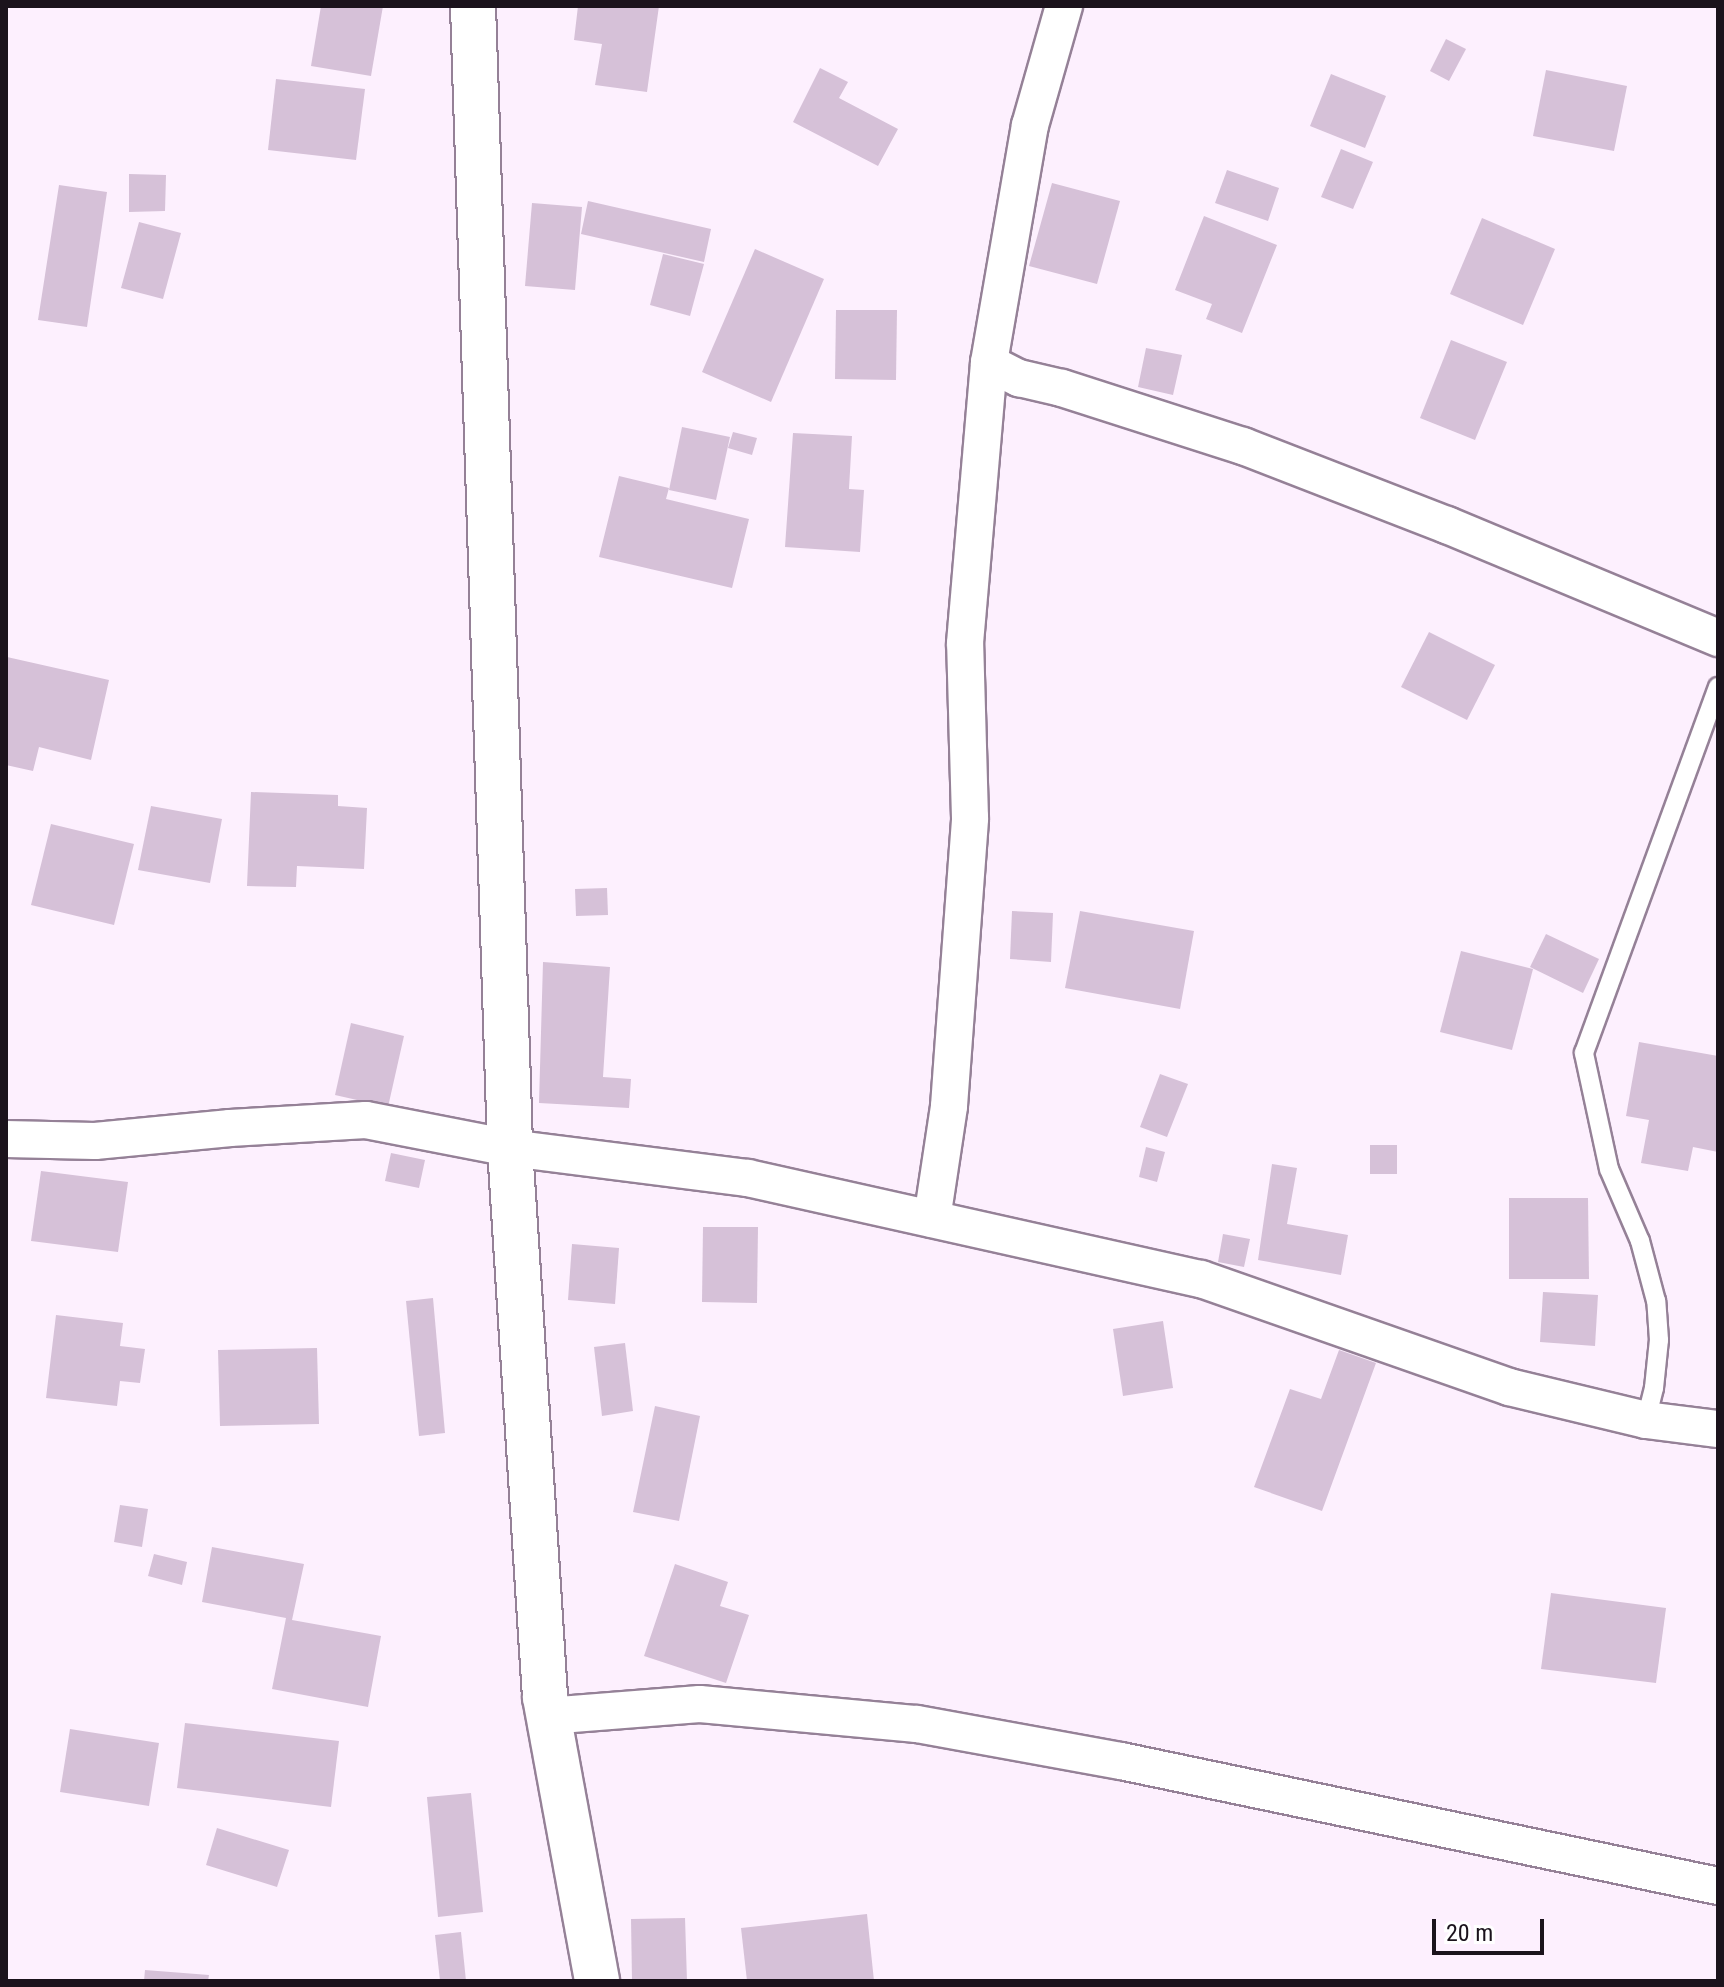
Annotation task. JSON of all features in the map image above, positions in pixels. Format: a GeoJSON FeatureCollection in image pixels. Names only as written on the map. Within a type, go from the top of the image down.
{"type":"FeatureCollection","features":[{"type":"Feature","properties":{"kind":"main road"},"geometry":{"type":"LineString","coordinates":[[473,6],[510,1148],[547,1716],[597,1981]]}},
{"type":"Feature","properties":{"kind":"street"},"geometry":{"type":"LineString","coordinates":[[932,1219],[949,1106],[964,913],[970,818],[965,643],[989,363],[1030,125],[1064,6]]}},
{"type":"Feature","properties":{"kind":"street"},"geometry":{"type":"LineString","coordinates":[[989,363],[1019,378],[1062,388],[1243,446],[1447,525],[1718,638]]}},
{"type":"Feature","properties":{"kind":"street"},"geometry":{"type":"LineString","coordinates":[[6,1139],[95,1141],[230,1128],[366,1120],[510,1148],[748,1178],[1201,1279],[1509,1387],[1646,1420],[1718,1429]]}},
{"type":"Feature","properties":{"kind":"street"},"geometry":{"type":"LineString","coordinates":[[547,1716],[700,1704],[917,1724],[1121,1761],[1718,1886]]}},
{"type":"Feature","properties":{"kind":"lane"},"geometry":{"type":"LineString","coordinates":[[1646,1420],[1658,1352],[1656,1301],[1640,1241],[1609,1169],[1584,1053],[1718,687]]}},
{"type":"Feature","properties":{"kind":"building"},"geometry":{"type":"Polygon","coordinates":[[[321,6],[383,6],[371,76],[311,66],[321,6]]]}},
{"type":"Feature","properties":{"kind":"building"},"geometry":{"type":"Polygon","coordinates":[[[578,6],[659,6],[647,92],[595,85],[602,44],[574,40],[578,6]]]}},
{"type":"Feature","properties":{"kind":"building"},"geometry":{"type":"Polygon","coordinates":[[[1446,39],[1466,49],[1449,81],[1430,71],[1446,39]]]}},
{"type":"Feature","properties":{"kind":"building"},"geometry":{"type":"Polygon","coordinates":[[[820,68],[848,82],[839,98],[898,129],[878,166],[793,122],[820,68]]]}},
{"type":"Feature","properties":{"kind":"building"},"geometry":{"type":"Polygon","coordinates":[[[1546,70],[1627,86],[1614,151],[1533,136],[1546,70]]]}},
{"type":"Feature","properties":{"kind":"building"},"geometry":{"type":"Polygon","coordinates":[[[1331,74],[1386,96],[1365,148],[1310,126],[1331,74]]]}},
{"type":"Feature","properties":{"kind":"building"},"geometry":{"type":"Polygon","coordinates":[[[276,79],[365,89],[356,160],[268,150],[276,79]]]}},
{"type":"Feature","properties":{"kind":"building"},"geometry":{"type":"Polygon","coordinates":[[[1341,149],[1373,162],[1353,209],[1321,197],[1341,149]]]}},
{"type":"Feature","properties":{"kind":"building"},"geometry":{"type":"Polygon","coordinates":[[[1227,170],[1279,188],[1268,221],[1215,203],[1227,170]]]}},
{"type":"Feature","properties":{"kind":"building"},"geometry":{"type":"Polygon","coordinates":[[[129,174],[166,175],[165,211],[129,212],[129,174]]]}},
{"type":"Feature","properties":{"kind":"building"},"geometry":{"type":"Polygon","coordinates":[[[1052,183],[1120,201],[1097,284],[1029,266],[1052,183]]]}},
{"type":"Feature","properties":{"kind":"building"},"geometry":{"type":"Polygon","coordinates":[[[59,185],[107,192],[87,327],[38,320],[59,185]]]}},
{"type":"Feature","properties":{"kind":"building"},"geometry":{"type":"Polygon","coordinates":[[[588,201],[711,229],[704,262],[581,234],[588,201]]]}},
{"type":"Feature","properties":{"kind":"building"},"geometry":{"type":"Polygon","coordinates":[[[532,203],[582,207],[575,290],[525,286],[532,203]]]}},
{"type":"Feature","properties":{"kind":"building"},"geometry":{"type":"Polygon","coordinates":[[[1204,216],[1277,245],[1242,333],[1206,319],[1212,304],[1175,290],[1204,216]]]}},
{"type":"Feature","properties":{"kind":"building"},"geometry":{"type":"Polygon","coordinates":[[[1482,218],[1555,249],[1523,325],[1450,294],[1482,218]]]}},
{"type":"Feature","properties":{"kind":"building"},"geometry":{"type":"Polygon","coordinates":[[[139,222],[181,233],[163,299],[121,288],[139,222]]]}},
{"type":"Feature","properties":{"kind":"building"},"geometry":{"type":"Polygon","coordinates":[[[755,249],[824,279],[771,402],[702,372],[755,249]]]}},
{"type":"Feature","properties":{"kind":"building"},"geometry":{"type":"Polygon","coordinates":[[[663,254],[704,264],[690,316],[650,305],[663,254]]]}},
{"type":"Feature","properties":{"kind":"building"},"geometry":{"type":"Polygon","coordinates":[[[836,310],[897,310],[896,380],[835,379],[836,310]]]}},
{"type":"Feature","properties":{"kind":"building"},"geometry":{"type":"Polygon","coordinates":[[[1451,340],[1507,362],[1475,440],[1420,418],[1451,340]]]}},
{"type":"Feature","properties":{"kind":"building"},"geometry":{"type":"Polygon","coordinates":[[[1146,348],[1182,355],[1173,395],[1138,387],[1146,348]]]}},
{"type":"Feature","properties":{"kind":"building"},"geometry":{"type":"Polygon","coordinates":[[[682,427],[730,437],[716,500],[669,490],[682,427]]]}},
{"type":"Feature","properties":{"kind":"building"},"geometry":{"type":"Polygon","coordinates":[[[733,432],[757,438],[752,455],[728,448],[733,432]]]}},
{"type":"Feature","properties":{"kind":"building"},"geometry":{"type":"Polygon","coordinates":[[[793,433],[852,436],[849,489],[864,490],[860,552],[785,547],[793,433]]]}},
{"type":"Feature","properties":{"kind":"building"},"geometry":{"type":"Polygon","coordinates":[[[619,476],[669,488],[666,499],[749,519],[732,588],[599,557],[619,476]]]}},
{"type":"Feature","properties":{"kind":"building"},"geometry":{"type":"Polygon","coordinates":[[[1429,632],[1495,665],[1467,720],[1401,687],[1429,632]]]}},
{"type":"Feature","properties":{"kind":"building"},"geometry":{"type":"Polygon","coordinates":[[[7,657],[109,680],[91,760],[39,747],[33,771],[6,765],[7,657]]]}},
{"type":"Feature","properties":{"kind":"building"},"geometry":{"type":"Polygon","coordinates":[[[251,792],[338,795],[338,806],[367,808],[364,869],[297,866],[296,887],[247,886],[251,792]]]}},
{"type":"Feature","properties":{"kind":"building"},"geometry":{"type":"Polygon","coordinates":[[[151,806],[222,819],[210,883],[138,870],[151,806]]]}},
{"type":"Feature","properties":{"kind":"building"},"geometry":{"type":"Polygon","coordinates":[[[51,824],[134,844],[114,925],[31,905],[51,824]]]}},
{"type":"Feature","properties":{"kind":"building"},"geometry":{"type":"Polygon","coordinates":[[[607,888],[608,915],[576,916],[575,889],[607,888]]]}},
{"type":"Feature","properties":{"kind":"building"},"geometry":{"type":"Polygon","coordinates":[[[1012,911],[1053,913],[1051,962],[1010,959],[1012,911]]]}},
{"type":"Feature","properties":{"kind":"building"},"geometry":{"type":"Polygon","coordinates":[[[1080,911],[1194,931],[1180,1009],[1065,988],[1080,911]]]}},
{"type":"Feature","properties":{"kind":"building"},"geometry":{"type":"Polygon","coordinates":[[[1546,934],[1599,959],[1583,993],[1530,967],[1546,934]]]}},
{"type":"Feature","properties":{"kind":"building"},"geometry":{"type":"Polygon","coordinates":[[[1461,951],[1533,969],[1512,1050],[1440,1032],[1461,951]]]}},
{"type":"Feature","properties":{"kind":"building"},"geometry":{"type":"Polygon","coordinates":[[[543,962],[610,967],[603,1077],[631,1079],[629,1108],[539,1103],[543,962]]]}},
{"type":"Feature","properties":{"kind":"building"},"geometry":{"type":"Polygon","coordinates":[[[351,1023],[404,1036],[388,1107],[335,1095],[351,1023]]]}},
{"type":"Feature","properties":{"kind":"building"},"geometry":{"type":"Polygon","coordinates":[[[1639,1042],[1718,1056],[1718,1152],[1693,1147],[1688,1171],[1641,1163],[1649,1120],[1626,1116],[1639,1042]]]}},
{"type":"Feature","properties":{"kind":"building"},"geometry":{"type":"Polygon","coordinates":[[[1160,1074],[1188,1084],[1167,1137],[1140,1127],[1160,1074]]]}},
{"type":"Feature","properties":{"kind":"building"},"geometry":{"type":"Polygon","coordinates":[[[1370,1145],[1397,1145],[1397,1174],[1370,1174],[1370,1145]]]}},
{"type":"Feature","properties":{"kind":"building"},"geometry":{"type":"Polygon","coordinates":[[[1146,1147],[1165,1152],[1157,1182],[1139,1177],[1146,1147]]]}},
{"type":"Feature","properties":{"kind":"building"},"geometry":{"type":"Polygon","coordinates":[[[391,1153],[425,1160],[419,1188],[385,1181],[391,1153]]]}},
{"type":"Feature","properties":{"kind":"building"},"geometry":{"type":"Polygon","coordinates":[[[1272,1164],[1297,1168],[1287,1224],[1348,1235],[1341,1275],[1258,1260],[1272,1164]]]}},
{"type":"Feature","properties":{"kind":"building"},"geometry":{"type":"Polygon","coordinates":[[[41,1171],[128,1182],[118,1252],[31,1241],[41,1171]]]}},
{"type":"Feature","properties":{"kind":"building"},"geometry":{"type":"Polygon","coordinates":[[[1509,1198],[1588,1198],[1589,1279],[1509,1279],[1509,1198]]]}},
{"type":"Feature","properties":{"kind":"building"},"geometry":{"type":"Polygon","coordinates":[[[703,1227],[758,1227],[757,1303],[702,1302],[703,1227]]]}},
{"type":"Feature","properties":{"kind":"building"},"geometry":{"type":"Polygon","coordinates":[[[1223,1234],[1250,1239],[1244,1267],[1218,1262],[1223,1234]]]}},
{"type":"Feature","properties":{"kind":"building"},"geometry":{"type":"Polygon","coordinates":[[[572,1244],[619,1248],[615,1304],[568,1300],[572,1244]]]}},
{"type":"Feature","properties":{"kind":"building"},"geometry":{"type":"Polygon","coordinates":[[[1543,1292],[1598,1295],[1595,1346],[1540,1342],[1543,1292]]]}},
{"type":"Feature","properties":{"kind":"building"},"geometry":{"type":"Polygon","coordinates":[[[433,1298],[445,1433],[419,1436],[406,1301],[433,1298]]]}},
{"type":"Feature","properties":{"kind":"building"},"geometry":{"type":"Polygon","coordinates":[[[56,1315],[123,1323],[120,1346],[145,1349],[140,1383],[120,1381],[117,1406],[46,1398],[56,1315]]]}},
{"type":"Feature","properties":{"kind":"building"},"geometry":{"type":"Polygon","coordinates":[[[1163,1321],[1173,1388],[1123,1396],[1113,1329],[1163,1321]]]}},
{"type":"Feature","properties":{"kind":"building"},"geometry":{"type":"Polygon","coordinates":[[[625,1343],[633,1411],[602,1416],[594,1347],[625,1343]]]}},
{"type":"Feature","properties":{"kind":"building"},"geometry":{"type":"Polygon","coordinates":[[[317,1348],[319,1424],[220,1426],[218,1350],[317,1348]]]}},
{"type":"Feature","properties":{"kind":"building"},"geometry":{"type":"Polygon","coordinates":[[[1339,1350],[1376,1363],[1322,1511],[1254,1487],[1290,1389],[1321,1399],[1339,1350]]]}},
{"type":"Feature","properties":{"kind":"building"},"geometry":{"type":"Polygon","coordinates":[[[655,1406],[700,1416],[679,1521],[633,1512],[655,1406]]]}},
{"type":"Feature","properties":{"kind":"building"},"geometry":{"type":"Polygon","coordinates":[[[120,1505],[148,1509],[142,1547],[114,1542],[120,1505]]]}},
{"type":"Feature","properties":{"kind":"building"},"geometry":{"type":"Polygon","coordinates":[[[212,1547],[304,1564],[292,1620],[381,1636],[368,1707],[272,1689],[286,1618],[202,1602],[212,1547]]]}},
{"type":"Feature","properties":{"kind":"building"},"geometry":{"type":"Polygon","coordinates":[[[154,1554],[187,1562],[182,1585],[148,1576],[154,1554]]]}},
{"type":"Feature","properties":{"kind":"building"},"geometry":{"type":"Polygon","coordinates":[[[675,1564],[728,1582],[720,1606],[749,1615],[726,1683],[644,1656],[675,1564]]]}},
{"type":"Feature","properties":{"kind":"building"},"geometry":{"type":"Polygon","coordinates":[[[1551,1593],[1666,1608],[1656,1683],[1541,1669],[1551,1593]]]}},
{"type":"Feature","properties":{"kind":"building"},"geometry":{"type":"Polygon","coordinates":[[[185,1723],[339,1741],[331,1807],[177,1788],[185,1723]]]}},
{"type":"Feature","properties":{"kind":"building"},"geometry":{"type":"Polygon","coordinates":[[[70,1729],[159,1743],[149,1806],[60,1792],[70,1729]]]}},
{"type":"Feature","properties":{"kind":"building"},"geometry":{"type":"Polygon","coordinates":[[[471,1793],[483,1912],[438,1917],[427,1797],[471,1793]]]}},
{"type":"Feature","properties":{"kind":"building"},"geometry":{"type":"Polygon","coordinates":[[[217,1828],[289,1850],[277,1887],[206,1865],[217,1828]]]}},
{"type":"Feature","properties":{"kind":"building"},"geometry":{"type":"Polygon","coordinates":[[[867,1914],[874,1981],[747,1981],[741,1928],[867,1914]]]}},
{"type":"Feature","properties":{"kind":"building"},"geometry":{"type":"Polygon","coordinates":[[[685,1918],[687,1981],[632,1981],[631,1919],[685,1918]]]}},
{"type":"Feature","properties":{"kind":"building"},"geometry":{"type":"Polygon","coordinates":[[[461,1932],[466,1981],[440,1981],[435,1935],[461,1932]]]}},
{"type":"Feature","properties":{"kind":"building"},"geometry":{"type":"Polygon","coordinates":[[[145,1970],[209,1975],[208,1981],[144,1981],[145,1970]]]}}]}
